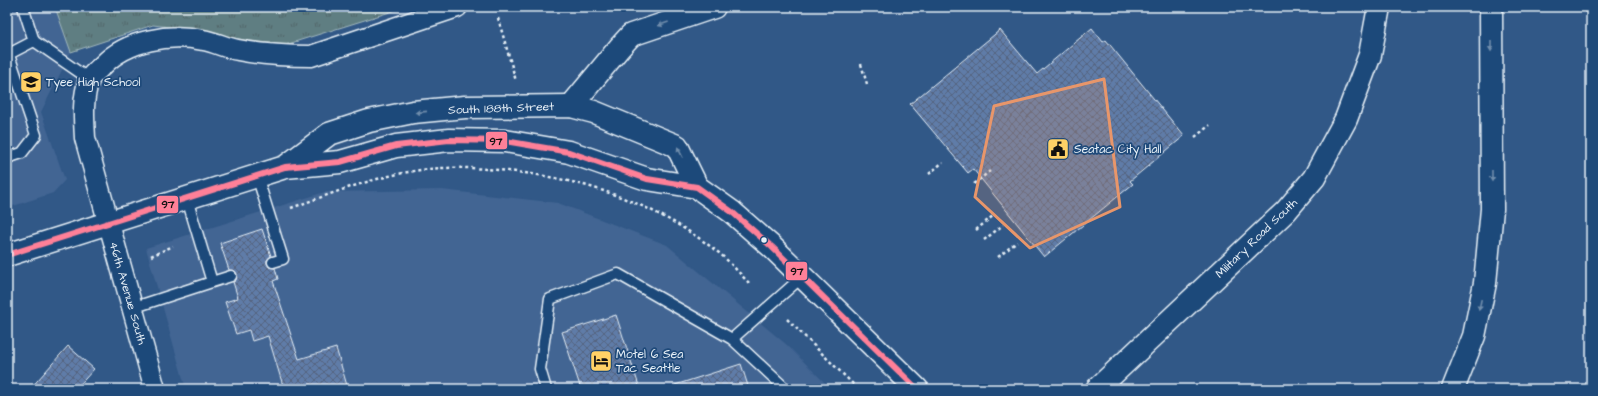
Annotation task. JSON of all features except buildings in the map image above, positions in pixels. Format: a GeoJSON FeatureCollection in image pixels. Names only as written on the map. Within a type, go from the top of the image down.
{"type":"FeatureCollection","features":[{"type":"Feature","properties":{"kind":"main road"},"geometry":{"type":"LineString","coordinates":[[571,106],[631,35],[714,7]]}},
{"type":"Feature","properties":{"kind":"main road","name":"Military Road South"},"geometry":{"type":"LineString","coordinates":[[1097,389],[1286,211],[1314,178],[1346,119],[1370,55],[1379,7]]}},
{"type":"Feature","properties":{"kind":"main road"},"geometry":{"type":"LineString","coordinates":[[1453,389],[1474,336],[1485,283],[1492,209],[1491,7]]}},
{"type":"Feature","properties":{"kind":"main road","name":"South 188th Street"},"geometry":{"type":"LineString","coordinates":[[285,167],[329,134],[369,121],[413,112],[465,107],[571,106],[594,112],[677,146],[697,187]]}},
{"type":"Feature","properties":{"kind":"main road","name":"South 188th Street"},"geometry":{"type":"LineString","coordinates":[[7,255],[285,167],[340,162],[396,146],[449,140],[505,141],[569,152],[647,179],[697,187],[732,212],[772,247],[917,389]]}},
{"type":"Feature","properties":{"kind":"street"},"geometry":{"type":"LineString","coordinates":[[89,79],[109,59],[133,45],[156,40],[181,37],[203,40],[237,50],[291,56],[311,56],[454,7]]}},
{"type":"Feature","properties":{"kind":"street","name":"46th Avenue South"},"geometry":{"type":"LineString","coordinates":[[89,79],[84,107],[85,138],[132,308],[151,386]]}},
{"type":"Feature","properties":{"kind":"lane"},"geometry":{"type":"LineString","coordinates":[[23,7],[34,41],[89,79]]}},
{"type":"Feature","properties":{"kind":"lane"},"geometry":{"type":"LineString","coordinates":[[7,158],[22,153],[36,135],[8,55],[34,41]]}},
{"type":"Feature","properties":{"kind":"lane"},"geometry":{"type":"LineString","coordinates":[[257,176],[283,259],[273,262]]}},
{"type":"Feature","properties":{"kind":"lane"},"geometry":{"type":"LineString","coordinates":[[186,198],[212,282]]}},
{"type":"Feature","properties":{"kind":"lane"},"geometry":{"type":"LineString","coordinates":[[546,389],[540,369],[550,300],[618,274],[732,338],[786,389]]}},
{"type":"Feature","properties":{"kind":"lane"},"geometry":{"type":"LineString","coordinates":[[132,308],[231,276]]}},
{"type":"Feature","properties":{"kind":"lane"},"geometry":{"type":"LineString","coordinates":[[732,338],[802,277]]}},
{"type":"Feature","properties":{"kind":"path"},"geometry":{"type":"LineString","coordinates":[[498,18],[516,81]]}},
{"type":"Feature","properties":{"kind":"path"},"geometry":{"type":"LineString","coordinates":[[861,64],[867,84]]}},
{"type":"Feature","properties":{"kind":"path"},"geometry":{"type":"LineString","coordinates":[[1195,137],[1210,126]]}},
{"type":"Feature","properties":{"kind":"path"},"geometry":{"type":"LineString","coordinates":[[928,174],[943,162]]}},
{"type":"Feature","properties":{"kind":"path"},"geometry":{"type":"LineString","coordinates":[[291,208],[370,180],[421,170],[449,167],[542,174],[579,183],[620,196],[661,214],[720,254],[749,283]]}},
{"type":"Feature","properties":{"kind":"path"},"geometry":{"type":"LineString","coordinates":[[974,184],[990,172]]}},
{"type":"Feature","properties":{"kind":"path"},"geometry":{"type":"LineString","coordinates":[[976,230],[994,215]]}},
{"type":"Feature","properties":{"kind":"path"},"geometry":{"type":"LineString","coordinates":[[984,240],[1003,225]]}},
{"type":"Feature","properties":{"kind":"path"},"geometry":{"type":"LineString","coordinates":[[998,257],[1017,242]]}},
{"type":"Feature","properties":{"kind":"path"},"geometry":{"type":"LineString","coordinates":[[151,256],[173,246]]}},
{"type":"Feature","properties":{"kind":"path"},"geometry":{"type":"LineString","coordinates":[[787,319],[858,389]]}},
{"type":"Feature","properties":{"kind":"highlighted area"},"geometry":{"type":"Polygon","coordinates":[[[1104,79],[1120,207],[1030,248],[975,197],[994,106],[1104,79]]]}},
{"type":"Feature","properties":{"kind":"shaded area","name":"Tyee High School"},"geometry":{"type":"Polygon","coordinates":[[[7,7],[55,7],[71,52],[41,112],[65,180],[53,193],[7,208],[7,7]]]}},
{"type":"Feature","properties":{"kind":"shaded area"},"geometry":{"type":"Polygon","coordinates":[[[442,190],[558,203],[667,245],[787,345],[831,389],[186,389],[146,248],[325,192],[442,190]]]}},
{"type":"Feature","properties":{"kind":"green space"},"geometry":{"type":"Polygon","coordinates":[[[55,7],[406,7],[285,45],[244,40],[195,30],[153,25],[71,52],[55,7]]]}},
{"type":"Feature","properties":{"kind":"transit line","name":"97"},"geometry":{"type":"LineString","coordinates":[[7,255],[285,167],[340,162],[396,146],[449,140],[505,141],[569,152],[647,179],[697,187],[732,212],[772,247],[917,389]]}},
{"type":"Feature","properties":{"kind":"place","name":"Tyee High School"},"geometry":{"type":"Point","coordinates":[31,82]}},
{"type":"Feature","properties":{"kind":"place","name":"Seatac City Hall"},"geometry":{"type":"Point","coordinates":[1058,149]}},
{"type":"Feature","properties":{"kind":"place","name":"Motel 6 Sea Tac Seattle"},"geometry":{"type":"Point","coordinates":[601,361]}}]}
